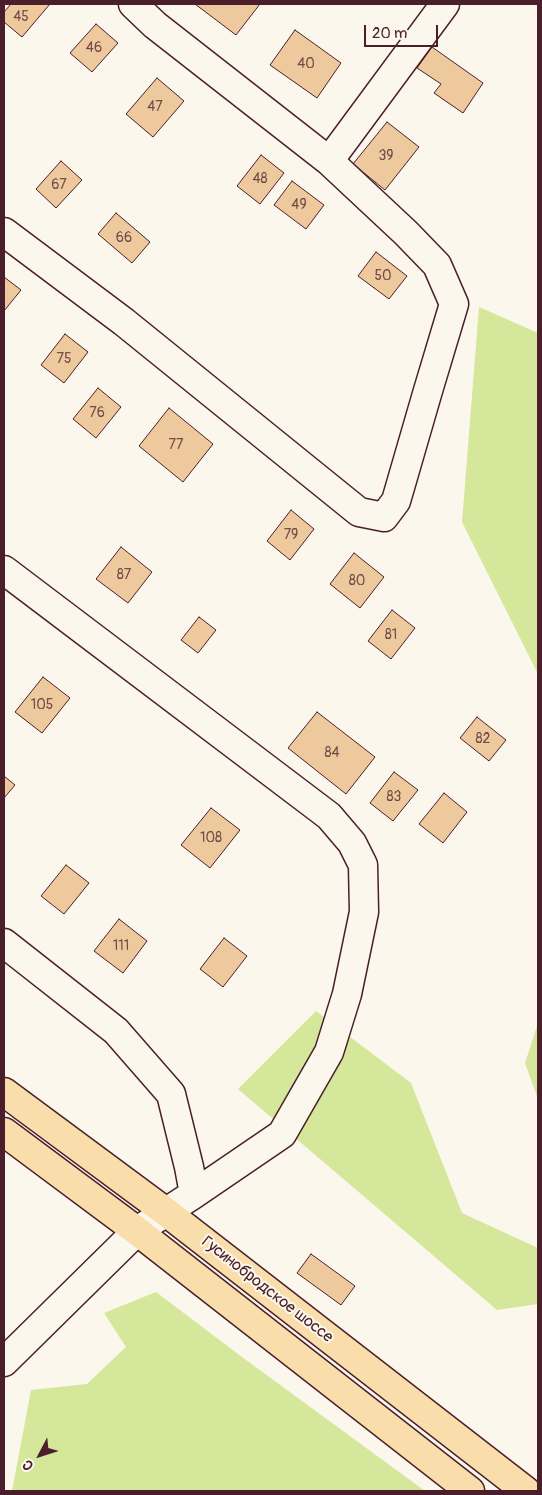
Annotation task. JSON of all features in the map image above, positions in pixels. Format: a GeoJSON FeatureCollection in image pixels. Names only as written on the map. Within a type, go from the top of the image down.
{"type":"FeatureCollection","features":[{"type":"Feature","properties":{"kind":"main road","name":"Гусинобродское шоссе"},"geometry":{"type":"LineString","coordinates":[[4,1092],[166,1212],[526,1491]]}},
{"type":"Feature","properties":{"kind":"main road","name":"Гусинобродское шоссе"},"geometry":{"type":"LineString","coordinates":[[4,1132],[137,1232],[470,1491]]}},
{"type":"Feature","properties":{"kind":"street"},"geometry":{"type":"LineString","coordinates":[[4,232],[124,322],[359,512],[384,517],[396,501],[454,304],[437,265],[406,233],[329,161],[162,30],[132,4]]}},
{"type":"Feature","properties":{"kind":"street"},"geometry":{"type":"LineString","coordinates":[[329,161],[445,4]]}},
{"type":"Feature","properties":{"kind":"street"},"geometry":{"type":"LineString","coordinates":[[4,570],[329,816],[352,843],[363,865],[364,912],[348,994],[330,1052],[282,1134],[137,1232],[4,1362]]}},
{"type":"Feature","properties":{"kind":"street"},"geometry":{"type":"LineString","coordinates":[[4,943],[116,1031],[171,1094],[194,1194]]}},
{"type":"Feature","properties":{"kind":"green space"},"geometry":{"type":"Polygon","coordinates":[[[479,307],[538,333],[538,674],[462,522],[479,307]]]}},
{"type":"Feature","properties":{"kind":"green space"},"geometry":{"type":"Polygon","coordinates":[[[316,1011],[411,1083],[462,1213],[538,1248],[538,1304],[497,1310],[238,1089],[316,1011]]]}},
{"type":"Feature","properties":{"kind":"green space"},"geometry":{"type":"Polygon","coordinates":[[[538,1023],[538,1099],[525,1063],[538,1023]]]}},
{"type":"Feature","properties":{"kind":"green space"},"geometry":{"type":"Polygon","coordinates":[[[156,1292],[425,1491],[12,1491],[31,1390],[87,1384],[126,1347],[104,1313],[156,1292]]]}},
{"type":"Feature","properties":{"kind":"building"},"geometry":{"type":"Polygon","coordinates":[[[11,4],[50,4],[22,37],[4,22],[4,12],[11,4]]]}},
{"type":"Feature","properties":{"kind":"building"},"geometry":{"type":"Polygon","coordinates":[[[195,4],[260,4],[236,35],[195,4]]]}},
{"type":"Feature","properties":{"kind":"building"},"geometry":{"type":"Polygon","coordinates":[[[96,24],[118,43],[92,72],[70,53],[96,24]]]}},
{"type":"Feature","properties":{"kind":"building"},"geometry":{"type":"Polygon","coordinates":[[[295,30],[341,63],[317,98],[270,65],[295,30]]]}},
{"type":"Feature","properties":{"kind":"building"},"geometry":{"type":"Polygon","coordinates":[[[432,47],[483,83],[463,113],[434,93],[441,84],[417,68],[432,47]]]}},
{"type":"Feature","properties":{"kind":"building"},"geometry":{"type":"Polygon","coordinates":[[[157,78],[184,101],[153,137],[126,114],[157,78]]]}},
{"type":"Feature","properties":{"kind":"building"},"geometry":{"type":"Polygon","coordinates":[[[387,122],[419,147],[385,190],[353,164],[387,122]]]}},
{"type":"Feature","properties":{"kind":"building"},"geometry":{"type":"Polygon","coordinates":[[[261,155],[284,173],[260,204],[237,186],[261,155]]]}},
{"type":"Feature","properties":{"kind":"building"},"geometry":{"type":"Polygon","coordinates":[[[61,161],[82,180],[56,208],[36,189],[61,161]]]}},
{"type":"Feature","properties":{"kind":"building"},"geometry":{"type":"Polygon","coordinates":[[[292,181],[324,205],[306,229],[274,205],[292,181]]]}},
{"type":"Feature","properties":{"kind":"building"},"geometry":{"type":"Polygon","coordinates":[[[116,213],[150,242],[132,263],[98,234],[116,213]]]}},
{"type":"Feature","properties":{"kind":"building"},"geometry":{"type":"Polygon","coordinates":[[[376,252],[407,276],[389,299],[358,276],[376,252]]]}},
{"type":"Feature","properties":{"kind":"building"},"geometry":{"type":"Polygon","coordinates":[[[4,277],[21,290],[4,311],[4,277]]]}},
{"type":"Feature","properties":{"kind":"building"},"geometry":{"type":"Polygon","coordinates":[[[65,334],[88,352],[64,383],[41,365],[65,334]]]}},
{"type":"Feature","properties":{"kind":"building"},"geometry":{"type":"Polygon","coordinates":[[[98,388],[121,407],[96,438],[73,419],[98,388]]]}},
{"type":"Feature","properties":{"kind":"building"},"geometry":{"type":"Polygon","coordinates":[[[169,408],[213,444],[183,482],[139,446],[169,408]]]}},
{"type":"Feature","properties":{"kind":"building"},"geometry":{"type":"Polygon","coordinates":[[[291,510],[314,529],[290,560],[267,541],[291,510]]]}},
{"type":"Feature","properties":{"kind":"building"},"geometry":{"type":"Polygon","coordinates":[[[121,547],[152,572],[128,603],[96,579],[121,547]]]}},
{"type":"Feature","properties":{"kind":"building"},"geometry":{"type":"Polygon","coordinates":[[[354,553],[384,577],[360,608],[330,584],[354,553]]]}},
{"type":"Feature","properties":{"kind":"building"},"geometry":{"type":"Polygon","coordinates":[[[392,610],[415,628],[391,659],[368,641],[392,610]]]}},
{"type":"Feature","properties":{"kind":"building"},"geometry":{"type":"Polygon","coordinates":[[[199,617],[216,630],[198,653],[181,640],[199,617]]]}},
{"type":"Feature","properties":{"kind":"building"},"geometry":{"type":"Polygon","coordinates":[[[43,677],[70,698],[42,733],[15,712],[43,677]]]}},
{"type":"Feature","properties":{"kind":"building"},"geometry":{"type":"Polygon","coordinates":[[[317,712],[375,757],[346,794],[288,748],[317,712]]]}},
{"type":"Feature","properties":{"kind":"building"},"geometry":{"type":"Polygon","coordinates":[[[477,717],[506,740],[489,761],[460,738],[477,717]]]}},
{"type":"Feature","properties":{"kind":"building"},"geometry":{"type":"Polygon","coordinates":[[[394,772],[418,790],[393,821],[370,803],[394,772]]]}},
{"type":"Feature","properties":{"kind":"building"},"geometry":{"type":"Polygon","coordinates":[[[4,776],[15,785],[4,798],[4,776]]]}},
{"type":"Feature","properties":{"kind":"building"},"geometry":{"type":"Polygon","coordinates":[[[444,793],[467,812],[443,843],[419,824],[444,793]]]}},
{"type":"Feature","properties":{"kind":"building"},"geometry":{"type":"Polygon","coordinates":[[[211,808],[240,830],[210,868],[181,845],[211,808]]]}},
{"type":"Feature","properties":{"kind":"building"},"geometry":{"type":"Polygon","coordinates":[[[66,865],[89,883],[64,914],[41,896],[66,865]]]}},
{"type":"Feature","properties":{"kind":"building"},"geometry":{"type":"Polygon","coordinates":[[[119,919],[147,941],[123,973],[94,951],[119,919]]]}},
{"type":"Feature","properties":{"kind":"building"},"geometry":{"type":"Polygon","coordinates":[[[224,938],[247,956],[223,987],[200,969],[224,938]]]}},
{"type":"Feature","properties":{"kind":"building"},"geometry":{"type":"Polygon","coordinates":[[[311,1254],[355,1286],[341,1305],[297,1273],[311,1254]]]}}]}
